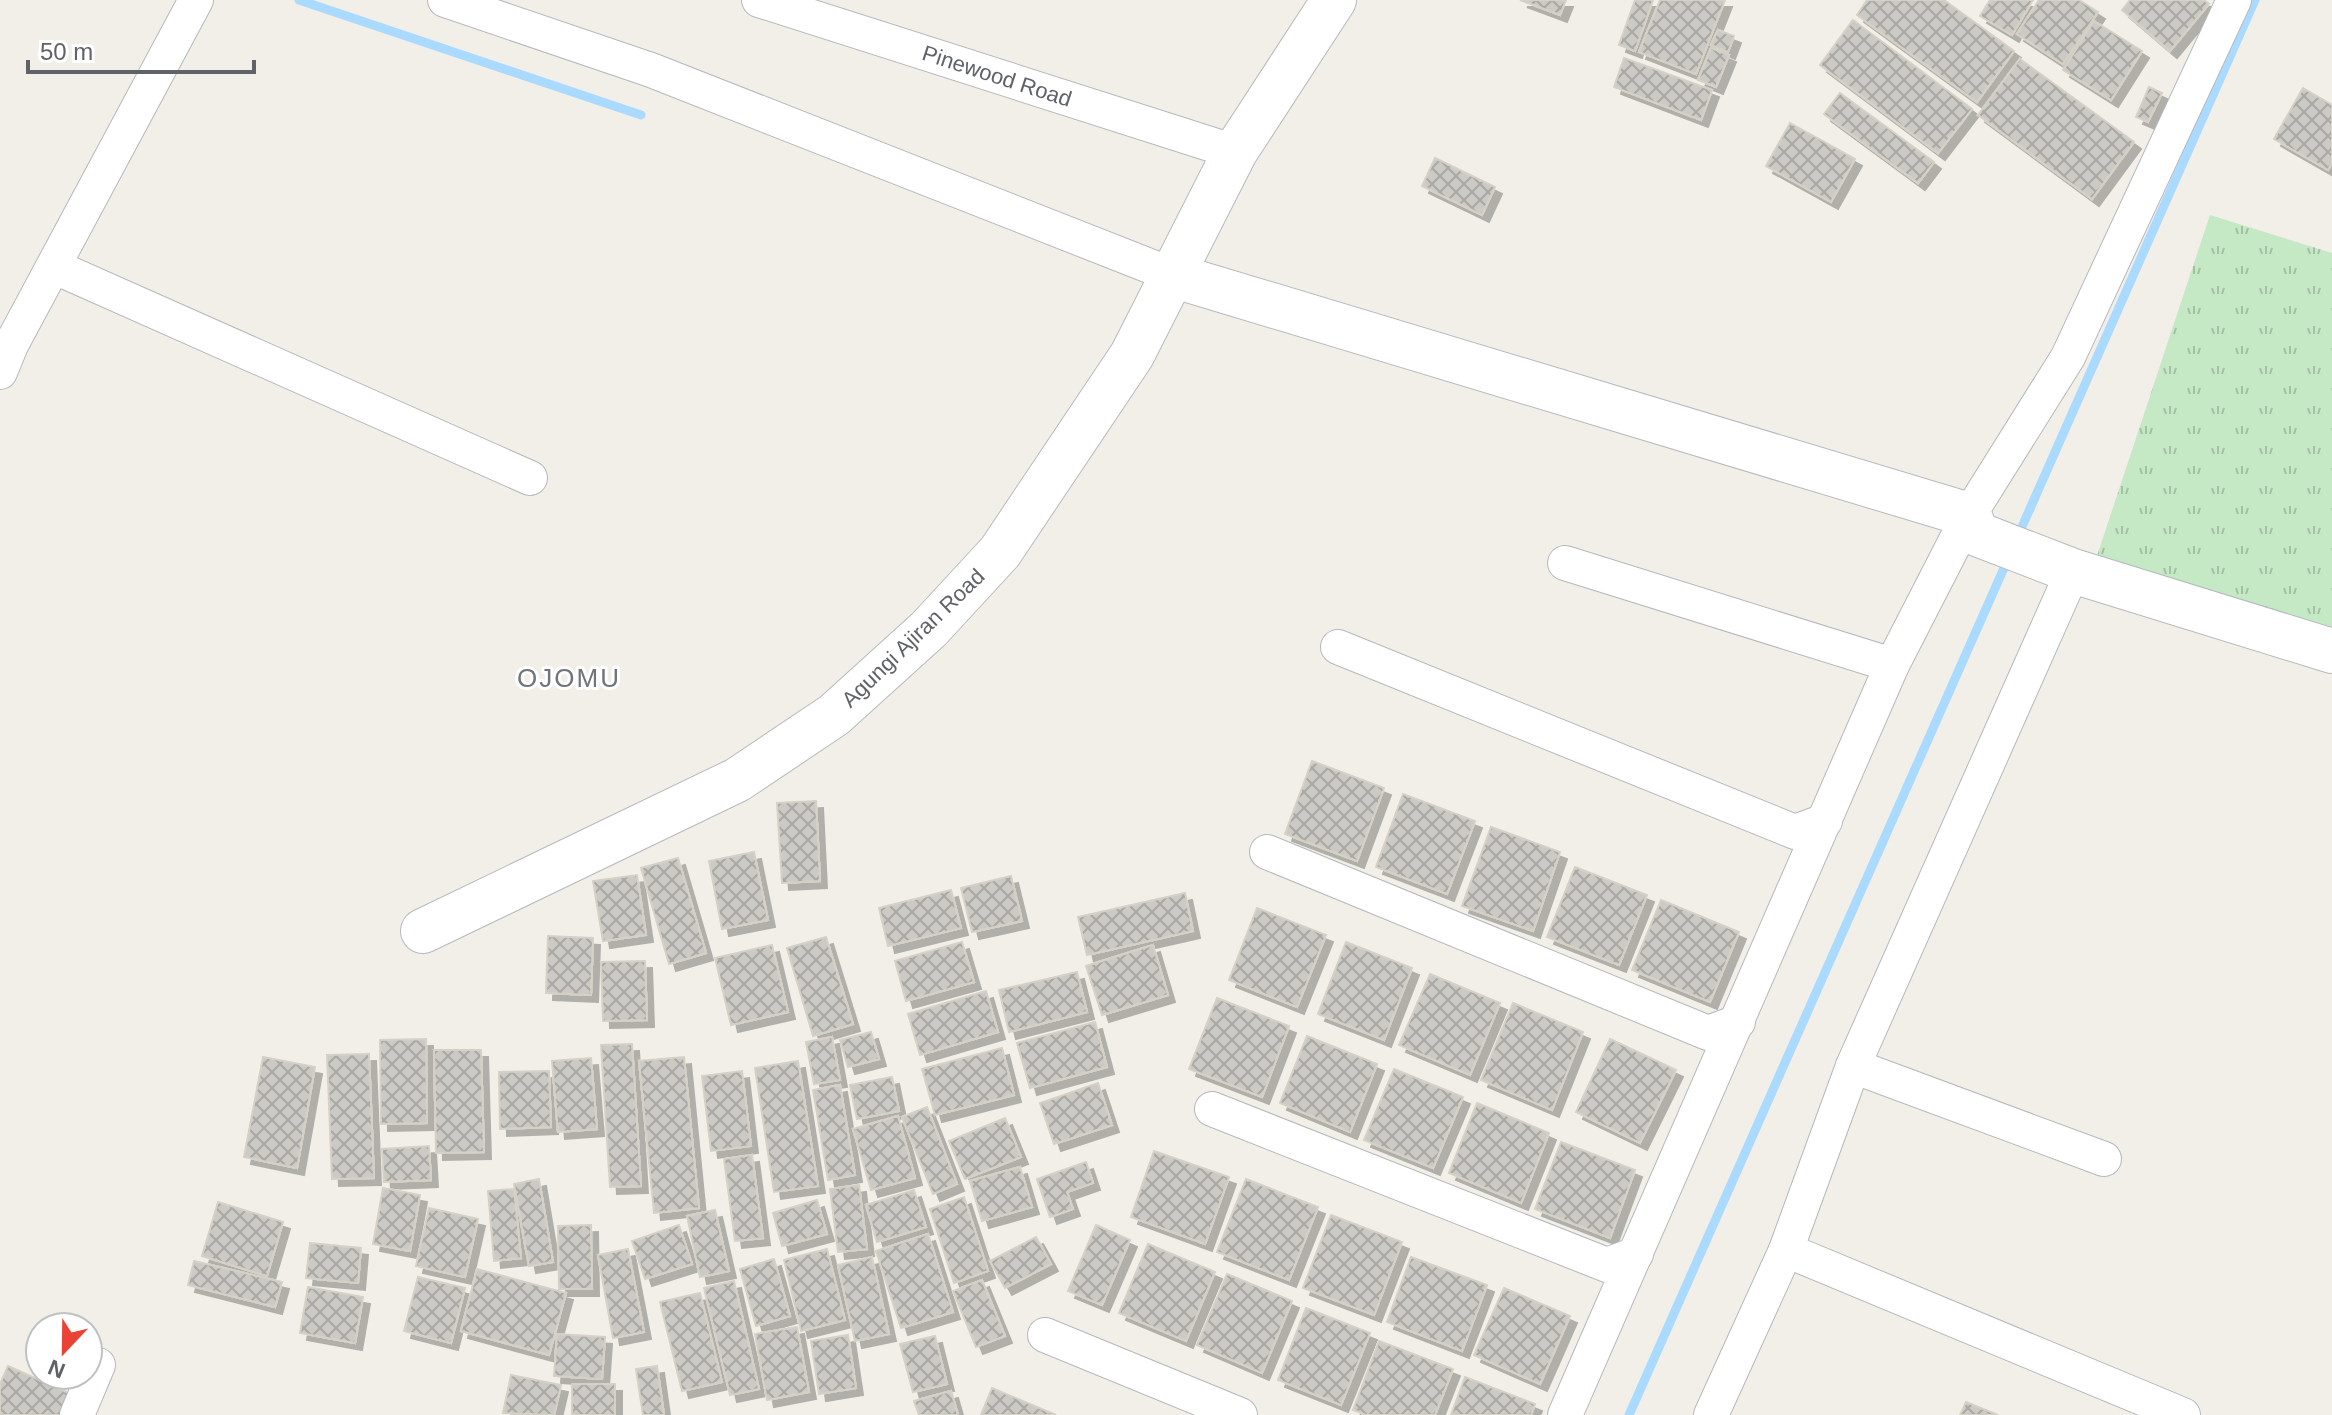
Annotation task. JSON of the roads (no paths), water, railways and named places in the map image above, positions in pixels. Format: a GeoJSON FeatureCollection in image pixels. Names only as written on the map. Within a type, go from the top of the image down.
{"type":"FeatureCollection","features":[{"type":"Feature","properties":{"kind":"street"},"geometry":{"type":"LineString","coordinates":[[0,372],[11,345],[196,0]]}},
{"type":"Feature","properties":{"kind":"street"},"geometry":{"type":"LineString","coordinates":[[445,0],[651,70],[1175,276],[1973,525],[2068,569],[2332,651]]}},
{"type":"Feature","properties":{"kind":"street","name":"Pinewood Road"},"geometry":{"type":"LineString","coordinates":[[759,0],[1235,152]]}},
{"type":"Feature","properties":{"kind":"street","name":"Agungi Ajiran Road"},"geometry":{"type":"LineString","coordinates":[[423,931],[737,780],[834,715],[929,629],[1000,552],[1132,355],[1175,276],[1235,152],[1334,0]]}},
{"type":"Feature","properties":{"kind":"street"},"geometry":{"type":"LineString","coordinates":[[1565,1415],[1892,665],[2068,357],[2234,0]]}},
{"type":"Feature","properties":{"kind":"street"},"geometry":{"type":"LineString","coordinates":[[55,267],[530,478]]}},
{"type":"Feature","properties":{"kind":"street"},"geometry":{"type":"LineString","coordinates":[[1565,563],[1892,665]]}},
{"type":"Feature","properties":{"kind":"street"},"geometry":{"type":"LineString","coordinates":[[1711,1415],[1786,1250],[1853,1066],[2068,569]]}},
{"type":"Feature","properties":{"kind":"street"},"geometry":{"type":"LineString","coordinates":[[1338,647],[1795,832],[1825,821]]}},
{"type":"Feature","properties":{"kind":"street"},"geometry":{"type":"LineString","coordinates":[[1267,852],[1708,1033],[1738,1022]]}},
{"type":"Feature","properties":{"kind":"street"},"geometry":{"type":"LineString","coordinates":[[1853,1066],[2104,1159]]}},
{"type":"Feature","properties":{"kind":"street"},"geometry":{"type":"LineString","coordinates":[[1212,1109],[1607,1265],[1636,1254]]}},
{"type":"Feature","properties":{"kind":"street"},"geometry":{"type":"LineString","coordinates":[[1786,1250],[2183,1415]]}},
{"type":"Feature","properties":{"kind":"street"},"geometry":{"type":"LineString","coordinates":[[1045,1335],[1240,1415]]}},
{"type":"Feature","properties":{"kind":"street"},"geometry":{"type":"LineString","coordinates":[[77,1415],[87,1391]]}},
{"type":"Feature","properties":{"kind":"waterway"},"geometry":{"type":"LineString","coordinates":[[299,0],[641,115]]}},
{"type":"Feature","properties":{"kind":"waterway"},"geometry":{"type":"LineString","coordinates":[[2017,538],[2255,0]]}},
{"type":"Feature","properties":{"kind":"waterway"},"geometry":{"type":"LineString","coordinates":[[1629,1415],[2008,559]]}},
{"type":"Feature","properties":{"kind":"district","name":"OJOMU"},"geometry":{"type":"Point","coordinates":[569,678]}}]}
